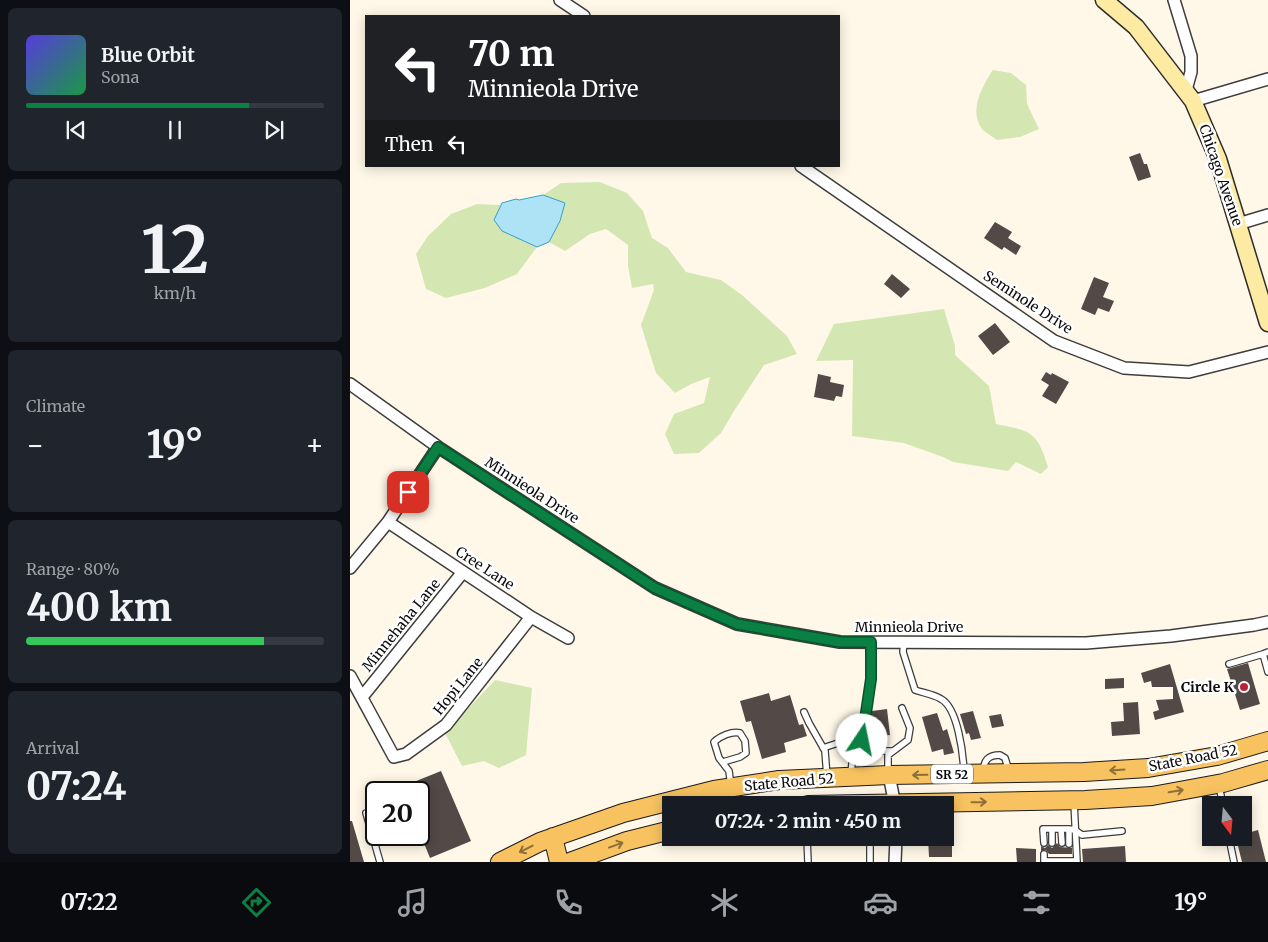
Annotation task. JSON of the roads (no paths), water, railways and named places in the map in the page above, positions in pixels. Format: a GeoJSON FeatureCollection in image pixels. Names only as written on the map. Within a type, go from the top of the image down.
{"type":"FeatureCollection","features":[{"type":"Feature","properties":{"kind":"main road","name":"State Road 52"},"geometry":{"type":"LineString","coordinates":[[500,862],[553,837],[669,800],[779,780],[889,775],[1084,772],[1148,768],[1217,756],[1268,741]]}},
{"type":"Feature","properties":{"kind":"main road","name":"State Road 52"},"geometry":{"type":"LineString","coordinates":[[954,803],[1152,796],[1219,784],[1268,770]]}},
{"type":"Feature","properties":{"kind":"main road"},"geometry":{"type":"LineString","coordinates":[[570,862],[627,841],[662,832]]}},
{"type":"Feature","properties":{"kind":"main road"},"geometry":{"type":"LineString","coordinates":[[553,837],[559,862]]}},
{"type":"Feature","properties":{"kind":"street"},"geometry":{"type":"LineString","coordinates":[[560,0],[582,15]]}},
{"type":"Feature","properties":{"kind":"street","name":"Chicago Avenue"},"geometry":{"type":"LineString","coordinates":[[1104,0],[1136,27],[1190,95],[1218,159],[1268,322]]}},
{"type":"Feature","properties":{"kind":"street"},"geometry":{"type":"LineString","coordinates":[[1174,0],[1191,56],[1190,95],[1268,79]]}},
{"type":"Feature","properties":{"kind":"street","name":"Seminole Drive"},"geometry":{"type":"LineString","coordinates":[[802,167],[1054,340],[1063,344],[1124,368],[1189,372],[1268,352]]}},
{"type":"Feature","properties":{"kind":"street"},"geometry":{"type":"LineString","coordinates":[[1238,224],[1268,215]]}},
{"type":"Feature","properties":{"kind":"street","name":"Minnieola Drive"},"geometry":{"type":"LineString","coordinates":[[350,384],[438,447],[655,588],[737,624],[840,642],[1086,643],[1171,636],[1268,622]]}},
{"type":"Feature","properties":{"kind":"street"},"geometry":{"type":"LineString","coordinates":[[350,568],[388,522],[438,447]]}},
{"type":"Feature","properties":{"kind":"street","name":"Cree Lane"},"geometry":{"type":"LineString","coordinates":[[388,522],[531,617],[568,638]]}},
{"type":"Feature","properties":{"kind":"street","name":"Minnehaha Lane"},"geometry":{"type":"LineString","coordinates":[[362,696],[463,572]]}},
{"type":"Feature","properties":{"kind":"street","name":"Hopi Lane"},"geometry":{"type":"LineString","coordinates":[[362,696],[394,757],[406,754],[446,725],[531,617]]}},
{"type":"Feature","properties":{"kind":"street"},"geometry":{"type":"LineString","coordinates":[[350,676],[362,696]]}},
{"type":"Feature","properties":{"kind":"street"},"geometry":{"type":"LineString","coordinates":[[889,775],[893,796]]}},
{"type":"Feature","properties":{"kind":"street"},"geometry":{"type":"LineString","coordinates":[[895,862],[896,846]]}},
{"type":"Feature","properties":{"kind":"lane"},"geometry":{"type":"LineString","coordinates":[[850,777],[852,763],[859,751],[865,725],[871,679],[871,642]]}},
{"type":"Feature","properties":{"kind":"lane"},"geometry":{"type":"LineString","coordinates":[[904,642],[903,652],[915,690],[942,699],[954,714],[963,756],[964,774]]}},
{"type":"Feature","properties":{"kind":"lane"},"geometry":{"type":"LineString","coordinates":[[1229,664],[1265,653],[1268,672]]}},
{"type":"Feature","properties":{"kind":"lane"},"geometry":{"type":"LineString","coordinates":[[889,775],[888,755],[908,740],[910,728],[902,708]]}},
{"type":"Feature","properties":{"kind":"lane"},"geometry":{"type":"LineString","coordinates":[[804,712],[823,748],[827,760],[828,778]]}},
{"type":"Feature","properties":{"kind":"lane"},"geometry":{"type":"LineString","coordinates":[[723,762],[740,757],[746,753],[747,747],[740,733],[729,734],[716,739],[714,742],[719,758],[729,771],[731,788]]}},
{"type":"Feature","properties":{"kind":"lane"},"geometry":{"type":"LineString","coordinates":[[823,748],[838,743],[859,751],[892,751]]}},
{"type":"Feature","properties":{"kind":"lane"},"geometry":{"type":"LineString","coordinates":[[1219,784],[1221,796]]}},
{"type":"Feature","properties":{"kind":"lane"},"geometry":{"type":"LineString","coordinates":[[1070,844],[1074,800]]}},
{"type":"Feature","properties":{"kind":"lane"},"geometry":{"type":"LineString","coordinates":[[1044,844],[1044,829],[1072,829],[1082,835],[1122,831]]}},
{"type":"Feature","properties":{"kind":"lane"},"geometry":{"type":"LineString","coordinates":[[1052,829],[1052,844]]}},
{"type":"Feature","properties":{"kind":"lane"},"geometry":{"type":"LineString","coordinates":[[1062,829],[1062,844]]}},
{"type":"Feature","properties":{"kind":"lane"},"geometry":{"type":"LineString","coordinates":[[1072,829],[1075,861]]}},
{"type":"Feature","properties":{"kind":"lane"},"geometry":{"type":"LineString","coordinates":[[375,846],[380,862]]}},
{"type":"Feature","properties":{"kind":"lane"},"geometry":{"type":"LineString","coordinates":[[807,846],[808,862]]}},
{"type":"Feature","properties":{"kind":"lane"},"geometry":{"type":"LineString","coordinates":[[870,846],[870,862]]}},
{"type":"Feature","properties":{"kind":"lane"},"geometry":{"type":"LineString","coordinates":[[1231,846],[1234,862]]}},
{"type":"Feature","properties":{"kind":"lane"},"geometry":{"type":"LineString","coordinates":[[1044,854],[1044,861],[1052,858],[1063,861],[1075,861]]}},
{"type":"Feature","properties":{"kind":"lane"},"geometry":{"type":"LineString","coordinates":[[1062,854],[1063,861]]}},
{"type":"Feature","properties":{"kind":"lane"},"geometry":{"type":"LineString","coordinates":[[1070,854],[1075,861]]}},
{"type":"Feature","properties":{"kind":"water"},"geometry":{"type":"Polygon","coordinates":[[[543,195],[565,203],[560,221],[549,242],[537,247],[502,231],[494,220],[502,203],[543,195]]]}},
{"type":"Feature","properties":{"kind":"place","name":"Circle K"},"geometry":{"type":"Point","coordinates":[1244,687]}}]}
